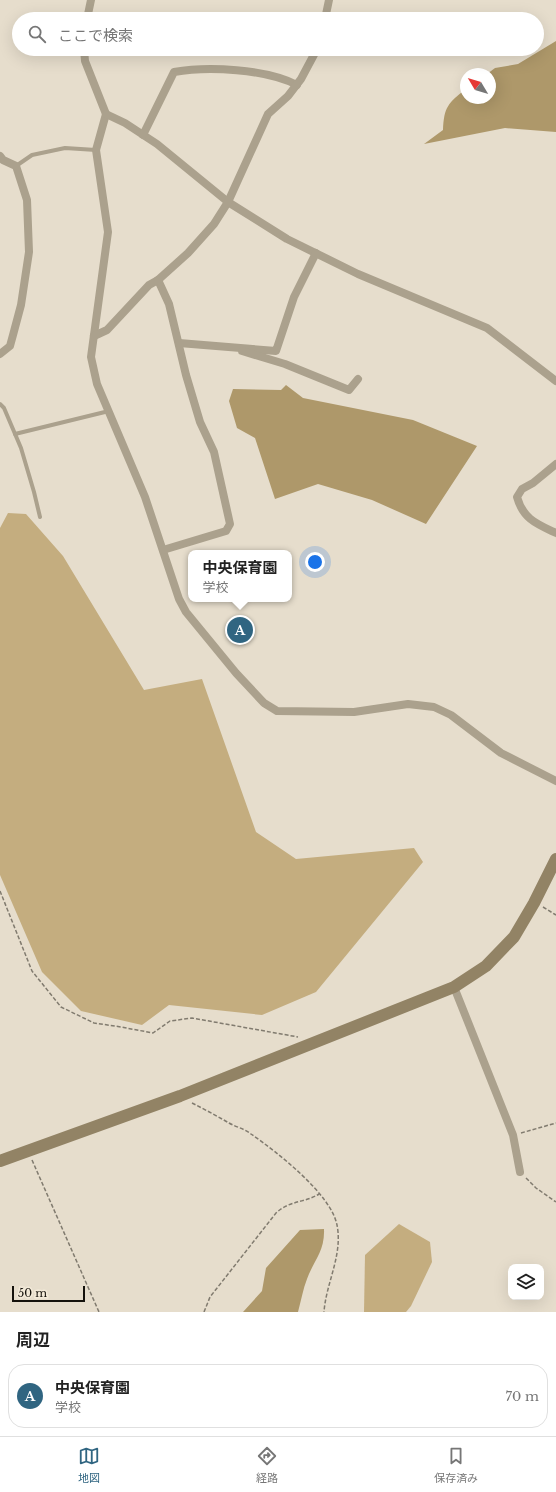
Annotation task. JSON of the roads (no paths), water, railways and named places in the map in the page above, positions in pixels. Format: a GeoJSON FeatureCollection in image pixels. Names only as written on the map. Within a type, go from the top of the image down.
{"type":"FeatureCollection","features":[{"type":"Feature","properties":{"kind":"street"},"geometry":{"type":"LineString","coordinates":[[88,12],[92,0]]}},
{"type":"Feature","properties":{"kind":"street"},"geometry":{"type":"LineString","coordinates":[[326,12],[329,0]]}},
{"type":"Feature","properties":{"kind":"street"},"geometry":{"type":"LineString","coordinates":[[85,56],[96,93],[106,114],[125,123],[157,144],[228,202],[287,239],[358,274],[488,328],[556,381]]}},
{"type":"Feature","properties":{"kind":"street"},"geometry":{"type":"LineString","coordinates":[[94,336],[107,330],[149,285],[158,280],[188,253],[214,224],[228,202],[268,114],[288,96],[297,85],[313,56]]}},
{"type":"Feature","properties":{"kind":"street"},"geometry":{"type":"LineString","coordinates":[[143,135],[174,72],[194,68],[260,73],[286,79],[297,85]]}},
{"type":"Feature","properties":{"kind":"street"},"geometry":{"type":"LineString","coordinates":[[106,114],[96,150],[108,232],[91,357],[97,384],[145,497],[178,599],[186,612],[241,678],[264,703],[277,711],[354,712],[408,704],[434,707],[451,715],[501,753],[556,781]]}},
{"type":"Feature","properties":{"kind":"street"},"geometry":{"type":"LineString","coordinates":[[0,156],[3,160],[16,166],[27,200],[29,252],[21,304],[10,346],[0,354]]}},
{"type":"Feature","properties":{"kind":"street"},"geometry":{"type":"LineString","coordinates":[[179,343],[276,351],[294,297],[316,253]]}},
{"type":"Feature","properties":{"kind":"street"},"geometry":{"type":"LineString","coordinates":[[158,280],[169,304],[186,375],[200,422],[214,452],[230,524],[226,531],[163,550]]}},
{"type":"Feature","properties":{"kind":"street"},"geometry":{"type":"LineString","coordinates":[[234,347],[249,354],[285,364],[348,390],[358,379]]}},
{"type":"Feature","properties":{"kind":"street"},"geometry":{"type":"LineString","coordinates":[[556,464],[533,483],[522,489],[517,497],[523,512],[535,523],[556,533]]}},
{"type":"Feature","properties":{"kind":"street"},"geometry":{"type":"LineString","coordinates":[[0,1161],[180,1096],[454,986],[486,966],[514,938],[534,903],[556,859]]}},
{"type":"Feature","properties":{"kind":"street"},"geometry":{"type":"LineString","coordinates":[[454,986],[513,1135],[520,1172]]}},
{"type":"Feature","properties":{"kind":"lane"},"geometry":{"type":"LineString","coordinates":[[16,166],[32,156],[64,148],[96,150]]}},
{"type":"Feature","properties":{"kind":"lane"},"geometry":{"type":"LineString","coordinates":[[0,404],[4,408],[21,448],[40,518]]}},
{"type":"Feature","properties":{"kind":"lane"},"geometry":{"type":"LineString","coordinates":[[15,434],[109,411]]}},
{"type":"Feature","properties":{"kind":"place","name":"中央保育園"},"geometry":{"type":"Point","coordinates":[240,630]}}]}
